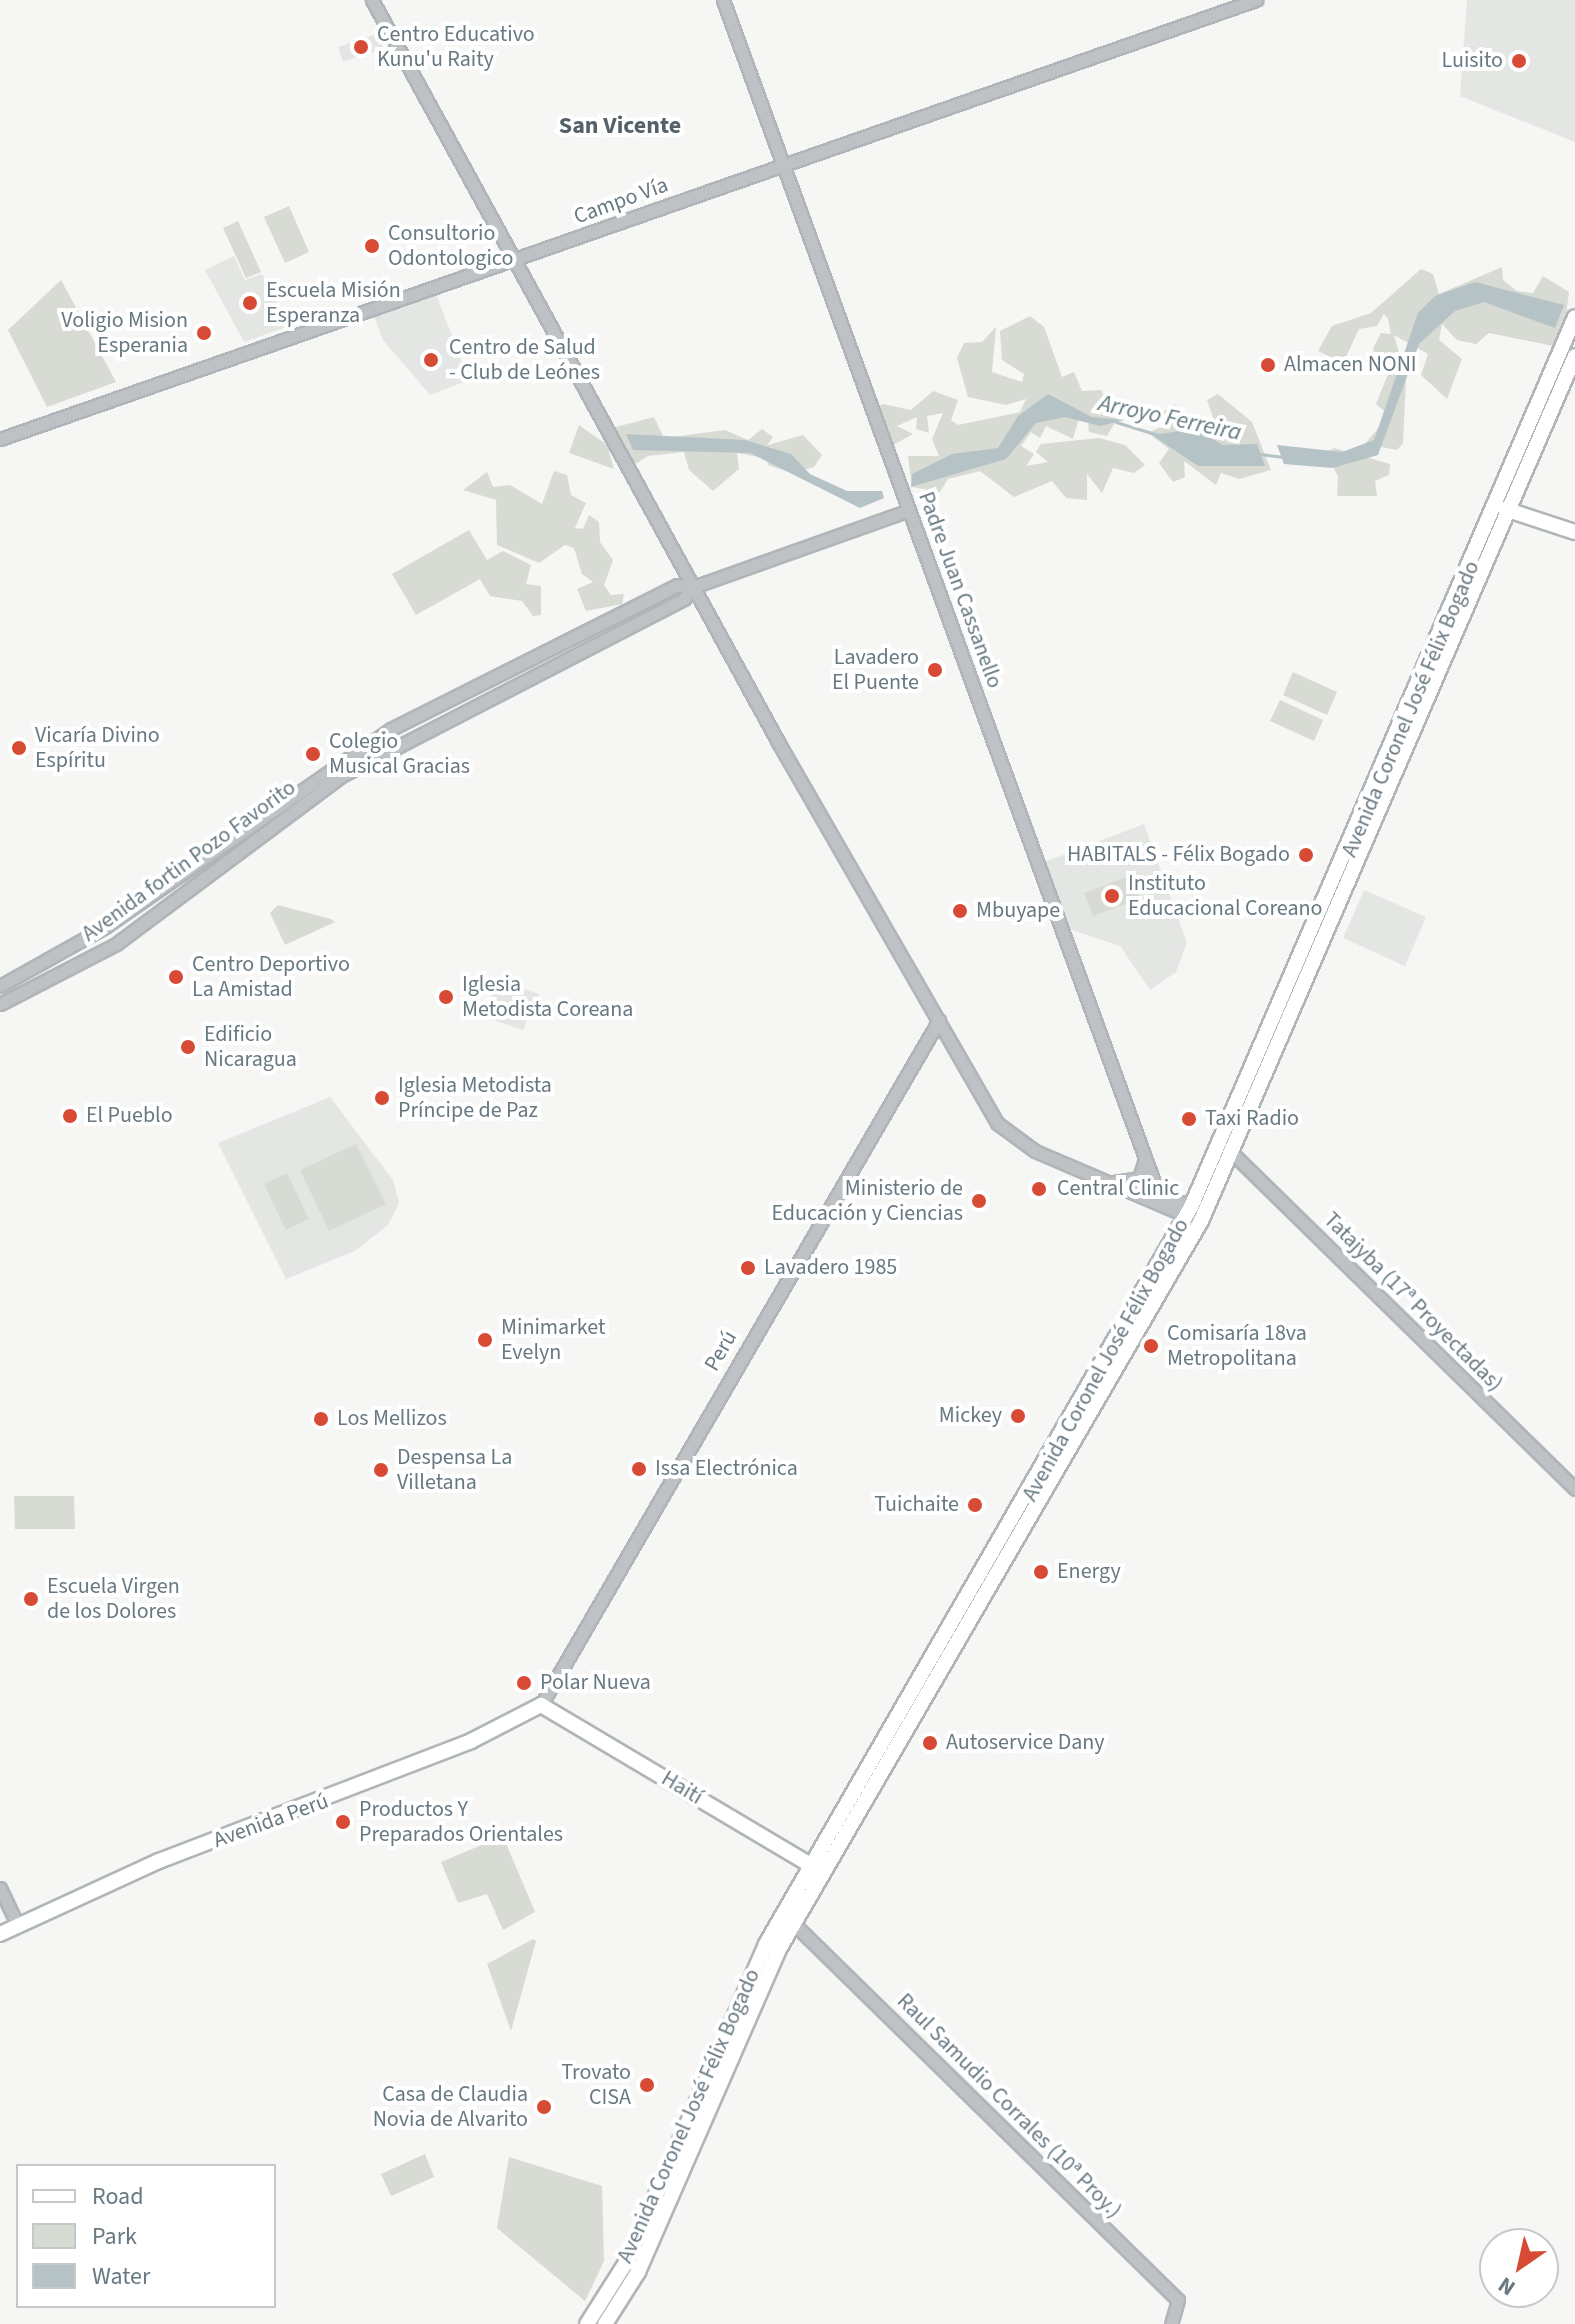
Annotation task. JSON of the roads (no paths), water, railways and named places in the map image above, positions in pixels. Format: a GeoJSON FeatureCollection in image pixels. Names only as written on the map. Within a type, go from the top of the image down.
{"type":"FeatureCollection","features":[{"type":"Feature","properties":{"kind":"main road","name":"Avenida Coronel José Félix Bogado"},"geometry":{"type":"LineString","coordinates":[[1228,1148],[1575,317]]}},
{"type":"Feature","properties":{"kind":"main road","name":"Avenida Coronel José Félix Bogado"},"geometry":{"type":"LineString","coordinates":[[587,2324],[627,2261],[714,2051],[816,1868],[1196,1214],[1513,511],[1575,356]]}},
{"type":"Feature","properties":{"kind":"main road"},"geometry":{"type":"LineString","coordinates":[[1497,506],[1575,532]]}},
{"type":"Feature","properties":{"kind":"main road","name":"Haití"},"geometry":{"type":"LineString","coordinates":[[541,1705],[816,1868]]}},
{"type":"Feature","properties":{"kind":"main road","name":"Avenida Perú"},"geometry":{"type":"LineString","coordinates":[[0,1934],[159,1861],[375,1782],[541,1705]]}},
{"type":"Feature","properties":{"kind":"main road","name":"Avenida Coronel José Félix Bogado"},"geometry":{"type":"LineString","coordinates":[[605,2324],[638,2272],[794,1924],[816,1868]]}},
{"type":"Feature","properties":{"kind":"street"},"geometry":{"type":"LineString","coordinates":[[372,0],[693,587],[939,1020],[1010,1137],[1109,1183],[1196,1214]]}},
{"type":"Feature","properties":{"kind":"street","name":"Padre Juan Cassanello"},"geometry":{"type":"LineString","coordinates":[[723,0],[1158,1193],[1196,1214]]}},
{"type":"Feature","properties":{"kind":"street","name":"Campo Vía"},"geometry":{"type":"LineString","coordinates":[[0,439],[1256,0]]}},
{"type":"Feature","properties":{"kind":"street","name":"Avenida fortin Pozo Favorito"},"geometry":{"type":"LineString","coordinates":[[0,986],[105,927],[391,729],[677,585],[693,587],[909,510]]}},
{"type":"Feature","properties":{"kind":"street","name":"Avenida fortin Pozo Favorito"},"geometry":{"type":"LineString","coordinates":[[0,1004],[116,944],[341,776],[684,599],[693,587]]}},
{"type":"Feature","properties":{"kind":"street","name":"Perú"},"geometry":{"type":"LineString","coordinates":[[541,1705],[939,1020]]}},
{"type":"Feature","properties":{"kind":"street","name":"Tatajyba (17ª Proyectadas)"},"geometry":{"type":"LineString","coordinates":[[1228,1148],[1575,1489]]}},
{"type":"Feature","properties":{"kind":"street"},"geometry":{"type":"LineString","coordinates":[[1109,1183],[1139,1178],[1145,1157]]}},
{"type":"Feature","properties":{"kind":"street"},"geometry":{"type":"LineString","coordinates":[[0,1888],[18,1926]]}},
{"type":"Feature","properties":{"kind":"street","name":"Raul Samudio Corrales (10ª Proy.)"},"geometry":{"type":"LineString","coordinates":[[794,1924],[1178,2300],[1171,2324]]}},
{"type":"Feature","properties":{"kind":"water"},"geometry":{"type":"Polygon","coordinates":[[[1475,282],[1564,305],[1555,328],[1484,302],[1455,311],[1419,344],[1378,455],[1332,468],[1284,464],[1277,445],[1342,452],[1374,440],[1418,313],[1435,296],[1475,282]]]}},
{"type":"Feature","properties":{"kind":"water"},"geometry":{"type":"Polygon","coordinates":[[[1048,394],[1092,417],[1125,420],[1100,426],[1065,417],[1036,423],[1006,459],[911,487],[912,474],[952,454],[998,448],[1018,416],[1048,394]]]}},
{"type":"Feature","properties":{"kind":"water"},"geometry":{"type":"Polygon","coordinates":[[[1195,429],[1223,445],[1257,444],[1265,466],[1198,466],[1152,435],[1195,429]]]}},
{"type":"Feature","properties":{"kind":"water"},"geometry":{"type":"Polygon","coordinates":[[[626,434],[745,440],[791,454],[810,474],[847,491],[882,491],[884,498],[860,508],[750,453],[633,450],[626,434]]]}},
{"type":"Feature","properties":{"kind":"waterway","name":"Arroyo Ferreira"},"geometry":{"type":"LineString","coordinates":[[1116,422],[1158,435]]}},
{"type":"Feature","properties":{"kind":"waterway","name":"Arroyo Ferreira"},"geometry":{"type":"LineString","coordinates":[[1260,454],[1284,457]]}},
{"type":"Feature","properties":{"kind":"place","name":"Centro Educativo Kunu'u Raity"},"geometry":{"type":"Point","coordinates":[361,47]}},
{"type":"Feature","properties":{"kind":"place","name":"Luisito"},"geometry":{"type":"Point","coordinates":[1519,61]}},
{"type":"Feature","properties":{"kind":"place","name":"Consultorio Odontologico"},"geometry":{"type":"Point","coordinates":[372,246]}},
{"type":"Feature","properties":{"kind":"place","name":"Escuela Misión Esperanza"},"geometry":{"type":"Point","coordinates":[250,303]}},
{"type":"Feature","properties":{"kind":"place","name":"Voligio Mision Esperania"},"geometry":{"type":"Point","coordinates":[204,333]}},
{"type":"Feature","properties":{"kind":"place","name":"Centro de Salud - Club de Leónes"},"geometry":{"type":"Point","coordinates":[431,360]}},
{"type":"Feature","properties":{"kind":"place","name":"Almacen NONI"},"geometry":{"type":"Point","coordinates":[1268,365]}},
{"type":"Feature","properties":{"kind":"place","name":"Lavadero El Puente"},"geometry":{"type":"Point","coordinates":[935,670]}},
{"type":"Feature","properties":{"kind":"place","name":"Vicaría Divino Espíritu"},"geometry":{"type":"Point","coordinates":[19,748]}},
{"type":"Feature","properties":{"kind":"place","name":"Colegio Musical Gracias"},"geometry":{"type":"Point","coordinates":[313,754]}},
{"type":"Feature","properties":{"kind":"place","name":"HABITALS - Félix Bogado"},"geometry":{"type":"Point","coordinates":[1306,855]}},
{"type":"Feature","properties":{"kind":"place","name":"Instituto Educacional Coreano"},"geometry":{"type":"Point","coordinates":[1112,896]}},
{"type":"Feature","properties":{"kind":"place","name":"Mbuyape"},"geometry":{"type":"Point","coordinates":[960,911]}},
{"type":"Feature","properties":{"kind":"place","name":"Centro Deportivo La Amistad"},"geometry":{"type":"Point","coordinates":[176,977]}},
{"type":"Feature","properties":{"kind":"place","name":"Iglesia Metodista Coreana"},"geometry":{"type":"Point","coordinates":[446,997]}},
{"type":"Feature","properties":{"kind":"place","name":"Edificio Nicaragua"},"geometry":{"type":"Point","coordinates":[188,1047]}},
{"type":"Feature","properties":{"kind":"place","name":"Iglesia Metodista Príncipe de Paz"},"geometry":{"type":"Point","coordinates":[382,1098]}},
{"type":"Feature","properties":{"kind":"place","name":"El Pueblo"},"geometry":{"type":"Point","coordinates":[70,1116]}},
{"type":"Feature","properties":{"kind":"place","name":"Taxi Radio"},"geometry":{"type":"Point","coordinates":[1189,1119]}},
{"type":"Feature","properties":{"kind":"place","name":"Central Clinic"},"geometry":{"type":"Point","coordinates":[1039,1189]}},
{"type":"Feature","properties":{"kind":"place","name":"Ministerio de Educación y Ciencias"},"geometry":{"type":"Point","coordinates":[979,1201]}},
{"type":"Feature","properties":{"kind":"place","name":"Lavadero 1985"},"geometry":{"type":"Point","coordinates":[748,1268]}},
{"type":"Feature","properties":{"kind":"place","name":"Minimarket Evelyn"},"geometry":{"type":"Point","coordinates":[485,1340]}},
{"type":"Feature","properties":{"kind":"place","name":"Comisaría 18va Metropolitana"},"geometry":{"type":"Point","coordinates":[1151,1346]}},
{"type":"Feature","properties":{"kind":"place","name":"Mickey"},"geometry":{"type":"Point","coordinates":[1018,1416]}},
{"type":"Feature","properties":{"kind":"place","name":"Los Mellizos"},"geometry":{"type":"Point","coordinates":[321,1419]}},
{"type":"Feature","properties":{"kind":"place","name":"Issa Electrónica"},"geometry":{"type":"Point","coordinates":[639,1469]}},
{"type":"Feature","properties":{"kind":"place","name":"Despensa La Villetana"},"geometry":{"type":"Point","coordinates":[381,1470]}},
{"type":"Feature","properties":{"kind":"place","name":"Tuichaite"},"geometry":{"type":"Point","coordinates":[975,1505]}},
{"type":"Feature","properties":{"kind":"place","name":"Energy"},"geometry":{"type":"Point","coordinates":[1041,1572]}},
{"type":"Feature","properties":{"kind":"place","name":"Escuela Virgen de los Dolores"},"geometry":{"type":"Point","coordinates":[31,1599]}},
{"type":"Feature","properties":{"kind":"place","name":"Polar Nueva"},"geometry":{"type":"Point","coordinates":[524,1683]}},
{"type":"Feature","properties":{"kind":"place","name":"Autoservice Dany"},"geometry":{"type":"Point","coordinates":[930,1743]}},
{"type":"Feature","properties":{"kind":"place","name":"Productos Y Preparados Orientales"},"geometry":{"type":"Point","coordinates":[343,1822]}},
{"type":"Feature","properties":{"kind":"place","name":"Trovato CISA"},"geometry":{"type":"Point","coordinates":[647,2085]}},
{"type":"Feature","properties":{"kind":"place","name":"Casa de Claudia Novia de Alvarito"},"geometry":{"type":"Point","coordinates":[544,2107]}},
{"type":"Feature","properties":{"kind":"district","name":"San Vicente"},"geometry":{"type":"Point","coordinates":[620,126]}}]}
